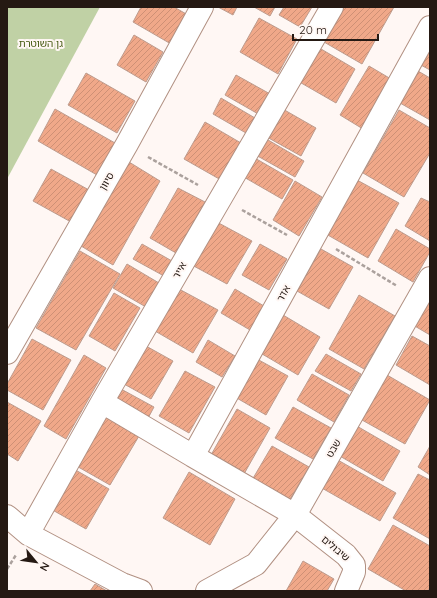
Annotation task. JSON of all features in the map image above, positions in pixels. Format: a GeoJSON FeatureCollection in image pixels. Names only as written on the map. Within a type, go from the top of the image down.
{"type":"FeatureCollection","features":[{"type":"Feature","properties":{"kind":"street","name":"סיוון"},"geometry":{"type":"LineString","coordinates":[[7,352],[127,144],[202,7]]}},
{"type":"Feature","properties":{"kind":"street","name":"אייר"},"geometry":{"type":"LineString","coordinates":[[28,534],[102,402],[332,7]]}},
{"type":"Feature","properties":{"kind":"street","name":"אדר"},"geometry":{"type":"LineString","coordinates":[[193,456],[430,27]]}},
{"type":"Feature","properties":{"kind":"street","name":"שבט"},"geometry":{"type":"LineString","coordinates":[[207,591],[256,564],[295,515],[430,278]]}},
{"type":"Feature","properties":{"kind":"street"},"geometry":{"type":"LineString","coordinates":[[102,402],[295,515]]}},
{"type":"Feature","properties":{"kind":"street","name":"שיבולים"},"geometry":{"type":"LineString","coordinates":[[295,515],[346,555],[354,565],[352,579],[346,591]]}},
{"type":"Feature","properties":{"kind":"street"},"geometry":{"type":"LineString","coordinates":[[7,516],[28,534],[122,584],[141,591]]}},
{"type":"Feature","properties":{"kind":"path"},"geometry":{"type":"LineString","coordinates":[[127,144],[300,243],[314,236],[418,298]]}},
{"type":"Feature","properties":{"kind":"green space","name":"גן השוטרת"},"geometry":{"type":"Polygon","coordinates":[[[7,7],[100,7],[7,179],[7,7]]]}},
{"type":"Feature","properties":{"kind":"building"},"geometry":{"type":"Polygon","coordinates":[[[141,7],[174,7],[188,15],[171,44],[133,22],[141,7]]]}},
{"type":"Feature","properties":{"kind":"building"},"geometry":{"type":"Polygon","coordinates":[[[218,7],[237,7],[233,15],[218,7]]]}},
{"type":"Feature","properties":{"kind":"building"},"geometry":{"type":"Polygon","coordinates":[[[254,7],[275,7],[270,16],[254,7]]]}},
{"type":"Feature","properties":{"kind":"building"},"geometry":{"type":"Polygon","coordinates":[[[284,7],[312,7],[300,27],[279,15],[284,7]]]}},
{"type":"Feature","properties":{"kind":"building"},"geometry":{"type":"Polygon","coordinates":[[[344,7],[394,7],[362,64],[324,42],[344,7]]]}},
{"type":"Feature","properties":{"kind":"building"},"geometry":{"type":"Polygon","coordinates":[[[259,18],[297,39],[278,74],[240,52],[259,18]]]}},
{"type":"Feature","properties":{"kind":"building"},"geometry":{"type":"Polygon","coordinates":[[[134,35],[163,52],[146,82],[117,65],[134,35]]]}},
{"type":"Feature","properties":{"kind":"building"},"geometry":{"type":"Polygon","coordinates":[[[430,44],[430,70],[419,64],[430,44]]]}},
{"type":"Feature","properties":{"kind":"building"},"geometry":{"type":"Polygon","coordinates":[[[316,46],[355,69],[336,103],[296,80],[316,46]]]}},
{"type":"Feature","properties":{"kind":"building"},"geometry":{"type":"Polygon","coordinates":[[[369,66],[391,79],[363,129],[340,115],[369,66]]]}},
{"type":"Feature","properties":{"kind":"building"},"geometry":{"type":"Polygon","coordinates":[[[418,71],[430,78],[430,120],[400,103],[418,71]]]}},
{"type":"Feature","properties":{"kind":"building"},"geometry":{"type":"Polygon","coordinates":[[[86,73],[135,101],[117,133],[68,105],[86,73]]]}},
{"type":"Feature","properties":{"kind":"building"},"geometry":{"type":"Polygon","coordinates":[[[236,75],[272,95],[260,115],[225,95],[236,75]]]}},
{"type":"Feature","properties":{"kind":"building"},"geometry":{"type":"Polygon","coordinates":[[[221,98],[255,118],[246,133],[213,114],[221,98]]]}},
{"type":"Feature","properties":{"kind":"building"},"geometry":{"type":"Polygon","coordinates":[[[281,108],[316,128],[301,156],[265,136],[281,108]]]}},
{"type":"Feature","properties":{"kind":"building"},"geometry":{"type":"Polygon","coordinates":[[[55,109],[115,143],[97,175],[38,141],[55,109]]]}},
{"type":"Feature","properties":{"kind":"building"},"geometry":{"type":"Polygon","coordinates":[[[399,110],[430,128],[430,153],[404,197],[363,173],[399,110]]]}},
{"type":"Feature","properties":{"kind":"building"},"geometry":{"type":"Polygon","coordinates":[[[205,122],[241,143],[221,180],[184,159],[205,122]]]}},
{"type":"Feature","properties":{"kind":"building"},"geometry":{"type":"Polygon","coordinates":[[[263,137],[304,161],[295,177],[254,154],[263,137]]]}},
{"type":"Feature","properties":{"kind":"building"},"geometry":{"type":"Polygon","coordinates":[[[253,157],[293,180],[282,199],[242,176],[253,157]]]}},
{"type":"Feature","properties":{"kind":"building"},"geometry":{"type":"Polygon","coordinates":[[[129,162],[160,181],[113,265],[81,246],[129,162]]]}},
{"type":"Feature","properties":{"kind":"building"},"geometry":{"type":"Polygon","coordinates":[[[51,169],[89,190],[71,222],[33,201],[51,169]]]}},
{"type":"Feature","properties":{"kind":"building"},"geometry":{"type":"Polygon","coordinates":[[[357,180],[399,203],[368,258],[326,234],[357,180]]]}},
{"type":"Feature","properties":{"kind":"building"},"geometry":{"type":"Polygon","coordinates":[[[295,181],[322,197],[299,236],[273,220],[295,181]]]}},
{"type":"Feature","properties":{"kind":"building"},"geometry":{"type":"Polygon","coordinates":[[[178,188],[205,202],[176,253],[150,238],[178,188]]]}},
{"type":"Feature","properties":{"kind":"building"},"geometry":{"type":"Polygon","coordinates":[[[421,198],[430,202],[430,241],[405,226],[421,198]]]}},
{"type":"Feature","properties":{"kind":"building"},"geometry":{"type":"Polygon","coordinates":[[[215,221],[252,241],[227,284],[190,264],[215,221]]]}},
{"type":"Feature","properties":{"kind":"building"},"geometry":{"type":"Polygon","coordinates":[[[396,229],[430,249],[430,252],[413,282],[378,261],[396,229]]]}},
{"type":"Feature","properties":{"kind":"building"},"geometry":{"type":"Polygon","coordinates":[[[142,244],[172,261],[164,276],[133,259],[142,244]]]}},
{"type":"Feature","properties":{"kind":"building"},"geometry":{"type":"Polygon","coordinates":[[[260,244],[287,259],[269,290],[242,275],[260,244]]]}},
{"type":"Feature","properties":{"kind":"building"},"geometry":{"type":"Polygon","coordinates":[[[321,249],[353,267],[329,309],[297,291],[321,249]]]}},
{"type":"Feature","properties":{"kind":"building"},"geometry":{"type":"Polygon","coordinates":[[[80,251],[120,274],[76,350],[36,328],[80,251]]]}},
{"type":"Feature","properties":{"kind":"building"},"geometry":{"type":"Polygon","coordinates":[[[127,264],[159,283],[146,307],[113,288],[127,264]]]}},
{"type":"Feature","properties":{"kind":"building"},"geometry":{"type":"Polygon","coordinates":[[[179,289],[218,310],[193,353],[155,331],[179,289]]]}},
{"type":"Feature","properties":{"kind":"building"},"geometry":{"type":"Polygon","coordinates":[[[235,289],[264,306],[250,330],[221,313],[235,289]]]}},
{"type":"Feature","properties":{"kind":"building"},"geometry":{"type":"Polygon","coordinates":[[[114,293],[140,308],[115,351],[89,336],[114,293]]]}},
{"type":"Feature","properties":{"kind":"building"},"geometry":{"type":"Polygon","coordinates":[[[359,295],[395,316],[364,369],[329,349],[359,295]]]}},
{"type":"Feature","properties":{"kind":"building"},"geometry":{"type":"Polygon","coordinates":[[[430,297],[430,335],[413,325],[430,297]]]}},
{"type":"Feature","properties":{"kind":"building"},"geometry":{"type":"Polygon","coordinates":[[[278,312],[320,337],[298,375],[257,351],[278,312]]]}},
{"type":"Feature","properties":{"kind":"building"},"geometry":{"type":"Polygon","coordinates":[[[412,336],[430,346],[430,385],[396,365],[412,336]]]}},
{"type":"Feature","properties":{"kind":"building"},"geometry":{"type":"Polygon","coordinates":[[[32,339],[71,360],[43,410],[7,390],[7,384],[32,339]]]}},
{"type":"Feature","properties":{"kind":"building"},"geometry":{"type":"Polygon","coordinates":[[[208,340],[235,356],[222,377],[196,362],[208,340]]]}},
{"type":"Feature","properties":{"kind":"building"},"geometry":{"type":"Polygon","coordinates":[[[146,346],[173,361],[151,399],[124,384],[146,346]]]}},
{"type":"Feature","properties":{"kind":"building"},"geometry":{"type":"Polygon","coordinates":[[[326,354],[361,374],[351,391],[315,371],[326,354]]]}},
{"type":"Feature","properties":{"kind":"building"},"geometry":{"type":"Polygon","coordinates":[[[84,355],[106,368],[66,439],[44,426],[84,355]]]}},
{"type":"Feature","properties":{"kind":"building"},"geometry":{"type":"Polygon","coordinates":[[[257,359],[288,376],[266,415],[235,397],[257,359]]]}},
{"type":"Feature","properties":{"kind":"building"},"geometry":{"type":"Polygon","coordinates":[[[185,371],[215,387],[189,433],[159,416],[185,371]]]}},
{"type":"Feature","properties":{"kind":"building"},"geometry":{"type":"Polygon","coordinates":[[[312,374],[349,395],[334,422],[297,400],[312,374]]]}},
{"type":"Feature","properties":{"kind":"building"},"geometry":{"type":"Polygon","coordinates":[[[387,375],[430,400],[405,444],[362,420],[387,375]]]}},
{"type":"Feature","properties":{"kind":"building"},"geometry":{"type":"Polygon","coordinates":[[[121,389],[154,407],[146,422],[113,404],[121,389]]]}},
{"type":"Feature","properties":{"kind":"building"},"geometry":{"type":"Polygon","coordinates":[[[7,402],[41,421],[18,461],[7,454],[7,402]]]}},
{"type":"Feature","properties":{"kind":"building"},"geometry":{"type":"Polygon","coordinates":[[[293,407],[331,428],[313,459],[275,438],[293,407]]]}},
{"type":"Feature","properties":{"kind":"building"},"geometry":{"type":"Polygon","coordinates":[[[237,409],[270,428],[244,474],[211,455],[237,409]]]}},
{"type":"Feature","properties":{"kind":"building"},"geometry":{"type":"Polygon","coordinates":[[[101,414],[139,436],[110,485],[73,464],[101,414]]]}},
{"type":"Feature","properties":{"kind":"building"},"geometry":{"type":"Polygon","coordinates":[[[355,425],[400,451],[383,481],[338,455],[355,425]]]}},
{"type":"Feature","properties":{"kind":"building"},"geometry":{"type":"Polygon","coordinates":[[[272,446],[309,467],[289,501],[252,480],[272,446]]]}},
{"type":"Feature","properties":{"kind":"building"},"geometry":{"type":"Polygon","coordinates":[[[430,446],[430,475],[418,467],[430,446]]]}},
{"type":"Feature","properties":{"kind":"building"},"geometry":{"type":"Polygon","coordinates":[[[336,459],[396,493],[380,521],[320,487],[336,459]]]}},
{"type":"Feature","properties":{"kind":"building"},"geometry":{"type":"Polygon","coordinates":[[[72,468],[109,489],[86,529],[49,508],[72,468]]]}},
{"type":"Feature","properties":{"kind":"building"},"geometry":{"type":"Polygon","coordinates":[[[189,472],[235,499],[210,545],[163,518],[189,472]]]}},
{"type":"Feature","properties":{"kind":"building"},"geometry":{"type":"Polygon","coordinates":[[[418,474],[430,480],[430,539],[393,518],[418,474]]]}},
{"type":"Feature","properties":{"kind":"building"},"geometry":{"type":"Polygon","coordinates":[[[393,525],[430,546],[430,587],[428,591],[406,591],[368,569],[393,525]]]}},
{"type":"Feature","properties":{"kind":"building"},"geometry":{"type":"Polygon","coordinates":[[[303,561],[334,579],[327,591],[286,591],[303,561]]]}},
{"type":"Feature","properties":{"kind":"building"},"geometry":{"type":"Polygon","coordinates":[[[95,584],[107,591],[90,591],[95,584]]]}}]}
